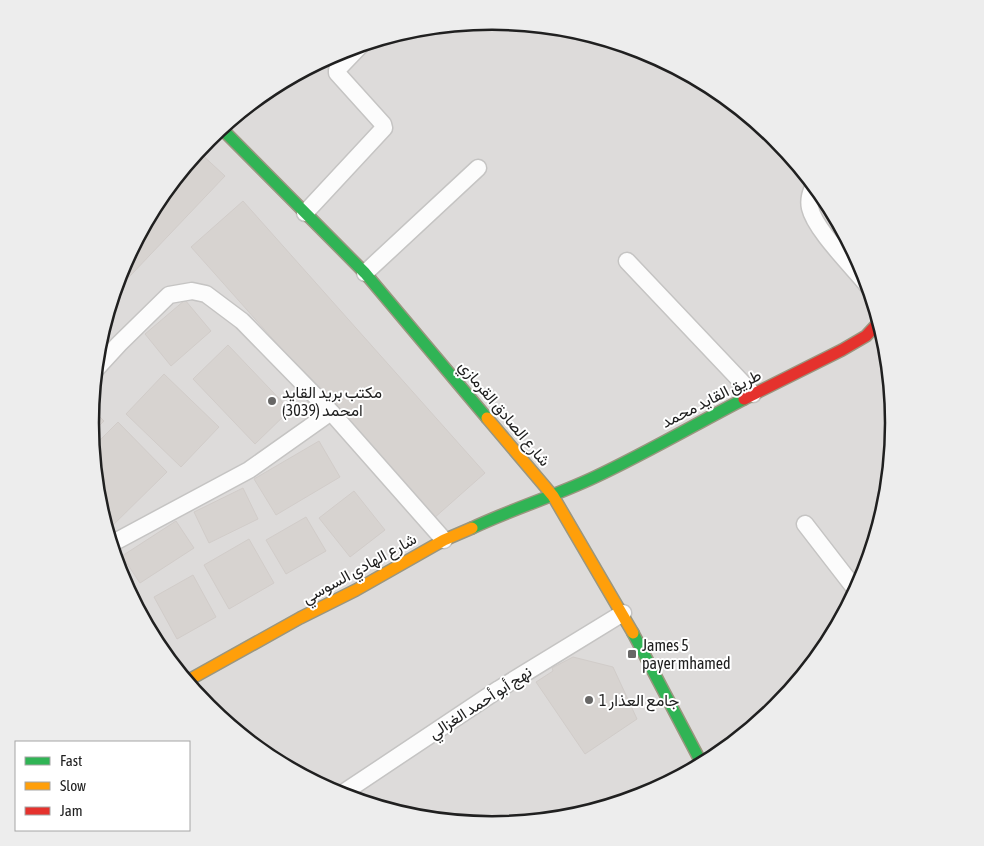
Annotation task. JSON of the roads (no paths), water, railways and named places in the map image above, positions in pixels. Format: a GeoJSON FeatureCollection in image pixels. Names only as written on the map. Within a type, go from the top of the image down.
{"type":"FeatureCollection","features":[{"type":"Feature","properties":{"kind":"main road","name":"شارع الصادق القرمازي"},"geometry":{"type":"LineString","coordinates":[[227,134],[365,273],[553,496],[623,613],[698,757]]}},
{"type":"Feature","properties":{"kind":"main road","name":"طريق القايد محمد"},"geometry":{"type":"LineString","coordinates":[[553,496],[597,476],[866,336],[873,328]]}},
{"type":"Feature","properties":{"kind":"main road","name":"شارع الهادي السوسي"},"geometry":{"type":"LineString","coordinates":[[193,678],[444,540],[504,514],[553,496]]}},
{"type":"Feature","properties":{"kind":"street"},"geometry":{"type":"LineString","coordinates":[[305,214],[384,128],[383,124],[337,73],[337,70],[349,57]]}},
{"type":"Feature","properties":{"kind":"street"},"geometry":{"type":"LineString","coordinates":[[365,273],[478,168]]}},
{"type":"Feature","properties":{"kind":"street"},"geometry":{"type":"LineString","coordinates":[[811,193],[810,206],[816,224],[852,267]]}},
{"type":"Feature","properties":{"kind":"street"},"geometry":{"type":"LineString","coordinates":[[627,261],[753,394]]}},
{"type":"Feature","properties":{"kind":"street"},"geometry":{"type":"LineString","coordinates":[[104,359],[169,296],[192,291],[206,294],[242,321],[331,412],[444,540]]}},
{"type":"Feature","properties":{"kind":"street"},"geometry":{"type":"LineString","coordinates":[[117,541],[249,470],[331,412]]}},
{"type":"Feature","properties":{"kind":"street"},"geometry":{"type":"LineString","coordinates":[[806,524],[851,583]]}},
{"type":"Feature","properties":{"kind":"street","name":"نهج أبو أحمد الغزالي"},"geometry":{"type":"LineString","coordinates":[[349,789],[499,688],[623,613]]}},
{"type":"Feature","properties":{"kind":"place","name":"مكتب بريد القايد امحمد (3039)"},"geometry":{"type":"Point","coordinates":[272,401]}},
{"type":"Feature","properties":{"kind":"place","name":"James 5 payer mhamed"},"geometry":{"type":"Point","coordinates":[632,654]}},
{"type":"Feature","properties":{"kind":"place","name":"جامع العذار 1"},"geometry":{"type":"Point","coordinates":[589,700]}}]}
